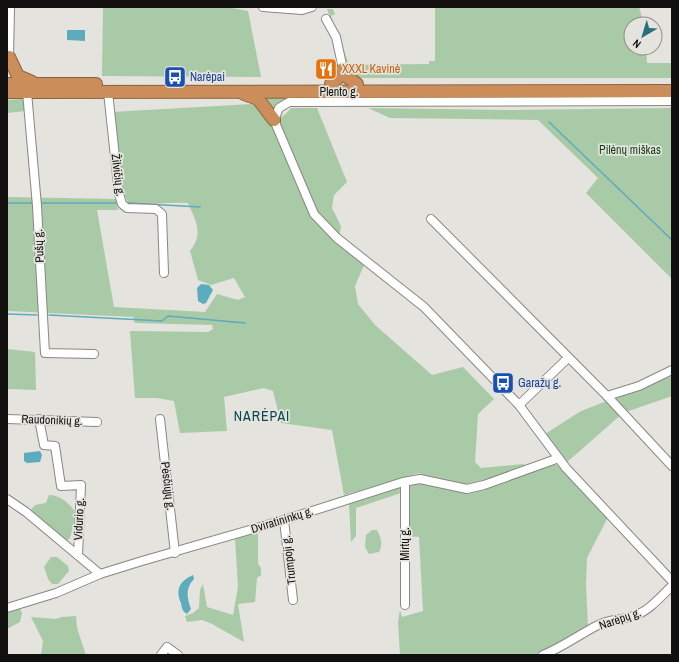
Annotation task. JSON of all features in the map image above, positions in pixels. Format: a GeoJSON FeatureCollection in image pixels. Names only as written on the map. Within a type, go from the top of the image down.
{"type":"FeatureCollection","features":[{"type":"Feature","properties":{"kind":"highway"},"geometry":{"type":"LineString","coordinates":[[8,59],[18,76],[37,84]]}},
{"type":"Feature","properties":{"kind":"highway"},"geometry":{"type":"LineString","coordinates":[[343,69],[346,76],[357,84]]}},
{"type":"Feature","properties":{"kind":"highway"},"geometry":{"type":"LineString","coordinates":[[331,84],[340,76],[343,69]]}},
{"type":"Feature","properties":{"kind":"highway","name":"Plento g."},"geometry":{"type":"LineString","coordinates":[[7,84],[672,83]]}},
{"type":"Feature","properties":{"kind":"highway"},"geometry":{"type":"LineString","coordinates":[[233,91],[258,99],[274,120]]}},
{"type":"Feature","properties":{"kind":"highway","name":"Plento g."},"geometry":{"type":"LineString","coordinates":[[7,92],[672,91]]}},
{"type":"Feature","properties":{"kind":"street"},"geometry":{"type":"LineString","coordinates":[[8,59],[10,7]]}},
{"type":"Feature","properties":{"kind":"street"},"geometry":{"type":"LineString","coordinates":[[263,7],[294,10],[310,8]]}},
{"type":"Feature","properties":{"kind":"street"},"geometry":{"type":"LineString","coordinates":[[326,19],[336,37],[343,69]]}},
{"type":"Feature","properties":{"kind":"street","name":"Pušų g."},"geometry":{"type":"LineString","coordinates":[[27,92],[45,353],[94,354]]}},
{"type":"Feature","properties":{"kind":"street","name":"Žilvičių g."},"geometry":{"type":"LineString","coordinates":[[108,92],[119,194],[122,204],[128,208],[156,208],[162,214],[164,273]]}},
{"type":"Feature","properties":{"kind":"street"},"geometry":{"type":"LineString","coordinates":[[672,101],[289,102],[278,108],[274,120],[314,214],[320,221],[337,238],[424,307],[519,405],[566,468],[672,581]]}},
{"type":"Feature","properties":{"kind":"street"},"geometry":{"type":"LineString","coordinates":[[432,219],[607,396],[672,466]]}},
{"type":"Feature","properties":{"kind":"street"},"geometry":{"type":"LineString","coordinates":[[519,405],[568,358]]}},
{"type":"Feature","properties":{"kind":"street"},"geometry":{"type":"LineString","coordinates":[[607,396],[639,386],[672,370]]}},
{"type":"Feature","properties":{"kind":"street","name":"Raudonikių g."},"geometry":{"type":"LineString","coordinates":[[7,419],[97,422]]}},
{"type":"Feature","properties":{"kind":"street","name":"Vidurio g."},"geometry":{"type":"LineString","coordinates":[[39,419],[44,445],[55,446],[61,486],[81,485],[78,555]]}},
{"type":"Feature","properties":{"kind":"street","name":"Pėsčiųjų g."},"geometry":{"type":"LineString","coordinates":[[160,419],[176,553]]}},
{"type":"Feature","properties":{"kind":"street","name":"Dviratininkų g."},"geometry":{"type":"LineString","coordinates":[[7,608],[56,593],[100,574],[176,553],[405,482],[420,479],[467,489],[484,485],[559,458]]}},
{"type":"Feature","properties":{"kind":"street","name":"Mirtų g."},"geometry":{"type":"LineString","coordinates":[[405,482],[405,605]]}},
{"type":"Feature","properties":{"kind":"street"},"geometry":{"type":"LineString","coordinates":[[7,499],[26,512],[100,574]]}},
{"type":"Feature","properties":{"kind":"street","name":"Trumpoji g."},"geometry":{"type":"LineString","coordinates":[[284,520],[293,600]]}},
{"type":"Feature","properties":{"kind":"street","name":"Narėpų g."},"geometry":{"type":"LineString","coordinates":[[543,655],[569,643],[608,621],[636,616],[651,606],[672,586]]}},
{"type":"Feature","properties":{"kind":"street"},"geometry":{"type":"LineString","coordinates":[[161,655],[167,647],[178,655]]}},
{"type":"Feature","properties":{"kind":"green space"},"geometry":{"type":"Polygon","coordinates":[[[103,7],[226,7],[248,11],[261,77],[102,76],[103,7]]]}},
{"type":"Feature","properties":{"kind":"green space"},"geometry":{"type":"Polygon","coordinates":[[[435,7],[639,7],[642,16],[623,16],[623,56],[647,56],[647,63],[672,63],[672,78],[354,78],[347,65],[327,9],[333,9],[335,14],[331,16],[349,65],[429,64],[429,61],[435,61],[435,7]]]}},
{"type":"Feature","properties":{"kind":"green space"},"geometry":{"type":"Polygon","coordinates":[[[259,97],[345,99],[286,99],[276,105],[272,112],[259,97]]]}},
{"type":"Feature","properties":{"kind":"green space"},"geometry":{"type":"Polygon","coordinates":[[[23,99],[26,111],[7,113],[7,100],[23,99]]]}},
{"type":"Feature","properties":{"kind":"green space"},"geometry":{"type":"Polygon","coordinates":[[[252,104],[267,116],[276,119],[280,118],[291,108],[317,108],[347,182],[334,195],[332,208],[341,226],[338,244],[364,265],[355,286],[358,304],[375,325],[432,375],[463,367],[494,399],[478,414],[475,462],[481,468],[524,464],[526,468],[471,486],[439,481],[419,473],[344,495],[332,430],[281,423],[273,391],[264,388],[224,397],[227,431],[180,433],[174,401],[157,398],[135,398],[130,331],[208,332],[213,329],[212,325],[135,323],[133,317],[7,311],[7,197],[116,199],[118,210],[97,210],[114,307],[205,312],[217,294],[238,300],[245,297],[234,278],[211,285],[198,280],[190,251],[197,239],[198,233],[194,216],[188,203],[130,205],[125,196],[118,173],[112,112],[252,104]]]}},
{"type":"Feature","properties":{"kind":"green space","name":"Pilėnų miškas"},"geometry":{"type":"Polygon","coordinates":[[[368,108],[512,110],[672,108],[672,279],[586,193],[598,178],[538,120],[390,118],[368,108]]]}},
{"type":"Feature","properties":{"kind":"green space"},"geometry":{"type":"Polygon","coordinates":[[[7,349],[35,352],[36,390],[7,389],[7,349]]]}},
{"type":"Feature","properties":{"kind":"green space"},"geometry":{"type":"Polygon","coordinates":[[[672,376],[672,396],[623,413],[566,463],[545,434],[581,411],[672,376]]]}},
{"type":"Feature","properties":{"kind":"green space"},"geometry":{"type":"Polygon","coordinates":[[[552,465],[558,465],[608,517],[587,558],[586,584],[588,628],[538,655],[400,655],[398,622],[400,610],[402,617],[423,611],[419,537],[408,536],[401,538],[401,493],[356,508],[356,536],[351,542],[349,504],[399,486],[414,483],[475,491],[552,465]]]}},
{"type":"Feature","properties":{"kind":"green space"},"geometry":{"type":"Polygon","coordinates":[[[49,495],[53,495],[65,501],[76,514],[70,538],[65,542],[30,511],[35,505],[46,503],[49,495]]]}},
{"type":"Feature","properties":{"kind":"green space"},"geometry":{"type":"Polygon","coordinates":[[[258,530],[258,564],[261,568],[261,575],[257,578],[255,602],[238,604],[244,642],[202,620],[187,622],[185,616],[193,613],[199,608],[200,590],[203,584],[207,607],[233,615],[238,587],[235,538],[258,530]]]}},
{"type":"Feature","properties":{"kind":"green space"},"geometry":{"type":"Polygon","coordinates":[[[372,530],[377,530],[381,546],[379,552],[369,554],[365,547],[366,535],[372,530]]]}},
{"type":"Feature","properties":{"kind":"green space"},"geometry":{"type":"Polygon","coordinates":[[[51,557],[57,557],[68,566],[69,571],[58,584],[52,584],[48,579],[44,567],[51,557]]]}},
{"type":"Feature","properties":{"kind":"green space"},"geometry":{"type":"Polygon","coordinates":[[[19,607],[22,613],[20,622],[7,629],[7,611],[19,607]]]}},
{"type":"Feature","properties":{"kind":"green space"},"geometry":{"type":"Polygon","coordinates":[[[76,616],[77,628],[86,655],[41,655],[43,641],[31,617],[56,619],[76,616]]]}},
{"type":"Feature","properties":{"kind":"water"},"geometry":{"type":"Polygon","coordinates":[[[67,30],[85,30],[85,41],[67,40],[67,30]]]}},
{"type":"Feature","properties":{"kind":"water"},"geometry":{"type":"Polygon","coordinates":[[[201,284],[209,285],[213,290],[206,303],[203,304],[198,301],[197,288],[201,284]]]}},
{"type":"Feature","properties":{"kind":"water"},"geometry":{"type":"Polygon","coordinates":[[[40,451],[42,455],[40,462],[27,463],[24,461],[24,453],[40,451]]]}},
{"type":"Feature","properties":{"kind":"water"},"geometry":{"type":"Polygon","coordinates":[[[193,575],[194,579],[188,590],[191,609],[187,614],[182,608],[179,598],[179,590],[182,583],[193,575]]]}},
{"type":"Feature","properties":{"kind":"waterway"},"geometry":{"type":"LineString","coordinates":[[549,122],[672,240]]}},
{"type":"Feature","properties":{"kind":"waterway"},"geometry":{"type":"LineString","coordinates":[[7,203],[32,203]]}},
{"type":"Feature","properties":{"kind":"waterway"},"geometry":{"type":"LineString","coordinates":[[41,203],[116,203]]}},
{"type":"Feature","properties":{"kind":"waterway"},"geometry":{"type":"LineString","coordinates":[[128,203],[200,207]]}},
{"type":"Feature","properties":{"kind":"waterway"},"geometry":{"type":"LineString","coordinates":[[7,314],[37,315]]}},
{"type":"Feature","properties":{"kind":"waterway"},"geometry":{"type":"LineString","coordinates":[[49,315],[162,321],[168,316],[245,323]]}},
{"type":"Feature","properties":{"kind":"place","name":"XXXL Kavinė"},"geometry":{"type":"Point","coordinates":[326,69]}},
{"type":"Feature","properties":{"kind":"place","name":"Narėpai"},"geometry":{"type":"Point","coordinates":[175,77]}},
{"type":"Feature","properties":{"kind":"place","name":"Garažų g."},"geometry":{"type":"Point","coordinates":[503,383]}},
{"type":"Feature","properties":{"kind":"district","name":"NARĖPAI"},"geometry":{"type":"Point","coordinates":[262,416]}}]}
